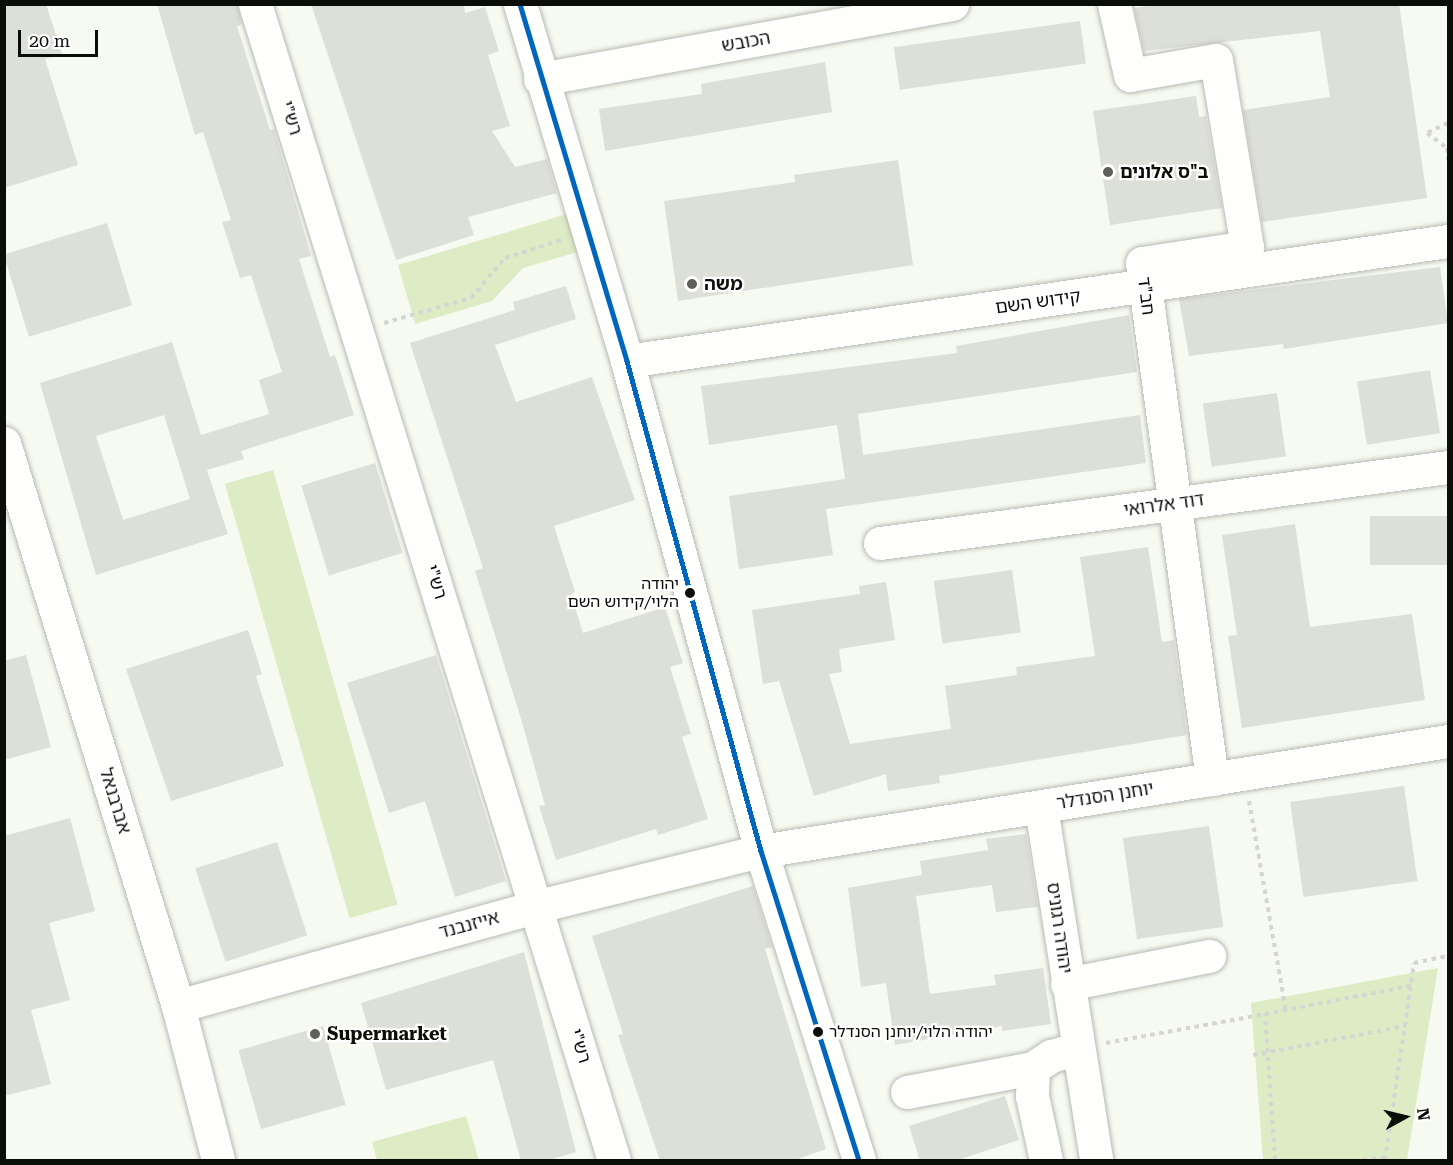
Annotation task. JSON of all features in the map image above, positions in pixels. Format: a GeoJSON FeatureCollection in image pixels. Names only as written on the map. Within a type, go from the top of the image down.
{"type":"FeatureCollection","features":[{"type":"Feature","properties":{"kind":"street","name":"רש\"י"},"geometry":{"type":"LineString","coordinates":[[255,4],[538,906],[614,1161]]}},
{"type":"Feature","properties":{"kind":"street"},"geometry":{"type":"LineString","coordinates":[[520,4],[540,79],[627,361],[761,851],[859,1161]]}},
{"type":"Feature","properties":{"kind":"street","name":"הכובש"},"geometry":{"type":"LineString","coordinates":[[540,79],[952,4]]}},
{"type":"Feature","properties":{"kind":"street","name":"חב\"ד"},"geometry":{"type":"LineString","coordinates":[[1114,4],[1130,75],[1216,60],[1246,247],[1142,263],[1212,779]]}},
{"type":"Feature","properties":{"kind":"street","name":"קידוש השם"},"geometry":{"type":"LineString","coordinates":[[627,361],[1449,241]]}},
{"type":"Feature","properties":{"kind":"street","name":"אברבנאל"},"geometry":{"type":"LineString","coordinates":[[4,443],[178,1006],[218,1161]]}},
{"type":"Feature","properties":{"kind":"street","name":"דוד אלרואי"},"geometry":{"type":"LineString","coordinates":[[880,543],[1449,467]]}},
{"type":"Feature","properties":{"kind":"street","name":"יוחנן הסנדלר"},"geometry":{"type":"LineString","coordinates":[[761,851],[1449,741]]}},
{"type":"Feature","properties":{"kind":"street","name":"יהודה רגוניס"},"geometry":{"type":"LineString","coordinates":[[1041,807],[1076,1049],[1096,1161]]}},
{"type":"Feature","properties":{"kind":"street","name":"אייזנבנד"},"geometry":{"type":"LineString","coordinates":[[178,1006],[538,906],[761,851]]}},
{"type":"Feature","properties":{"kind":"street"},"geometry":{"type":"LineString","coordinates":[[1067,984],[1209,956]]}},
{"type":"Feature","properties":{"kind":"street"},"geometry":{"type":"LineString","coordinates":[[907,1092],[1033,1068],[1051,1056],[1076,1049]]}},
{"type":"Feature","properties":{"kind":"street"},"geometry":{"type":"LineString","coordinates":[[1033,1068],[1032,1096],[1046,1161]]}},
{"type":"Feature","properties":{"kind":"path"},"geometry":{"type":"LineString","coordinates":[[1449,123],[1427,133],[1447,148],[1449,159]]}},
{"type":"Feature","properties":{"kind":"path"},"geometry":{"type":"LineString","coordinates":[[358,331],[471,298],[505,258],[587,233]]}},
{"type":"Feature","properties":{"kind":"path"},"geometry":{"type":"LineString","coordinates":[[1245,774],[1286,1010]]}},
{"type":"Feature","properties":{"kind":"path"},"geometry":{"type":"LineString","coordinates":[[1363,1161],[1386,1159],[1414,963],[1449,956]]}},
{"type":"Feature","properties":{"kind":"path"},"geometry":{"type":"LineString","coordinates":[[1076,1049],[1411,986]]}},
{"type":"Feature","properties":{"kind":"path"},"geometry":{"type":"LineString","coordinates":[[1265,1014],[1275,1161]]}},
{"type":"Feature","properties":{"kind":"path"},"geometry":{"type":"LineString","coordinates":[[1253,1055],[1405,1026]]}},
{"type":"Feature","properties":{"kind":"green space"},"geometry":{"type":"Polygon","coordinates":[[[570,213],[581,251],[523,268],[492,301],[415,324],[398,265],[570,213]]]}},
{"type":"Feature","properties":{"kind":"green space"},"geometry":{"type":"Polygon","coordinates":[[[273,470],[398,904],[350,918],[225,484],[273,470]]]}},
{"type":"Feature","properties":{"kind":"green space"},"geometry":{"type":"Polygon","coordinates":[[[1438,968],[1407,1160],[1263,1160],[1251,1003],[1438,968]]]}},
{"type":"Feature","properties":{"kind":"green space"},"geometry":{"type":"Polygon","coordinates":[[[466,1116],[479,1160],[377,1160],[372,1142],[466,1116]]]}},
{"type":"Feature","properties":{"kind":"building"},"geometry":{"type":"Polygon","coordinates":[[[4,4],[46,4],[62,54],[45,59],[78,165],[4,188],[4,4]]]}},
{"type":"Feature","properties":{"kind":"building"},"geometry":{"type":"Polygon","coordinates":[[[157,4],[237,4],[242,24],[237,26],[270,130],[274,129],[311,256],[299,259],[330,357],[335,355],[354,415],[241,451],[244,459],[207,470],[228,534],[96,575],[40,383],[172,342],[201,435],[269,414],[259,380],[282,372],[251,275],[240,278],[222,222],[231,220],[203,132],[195,135],[157,4]],[[164,415],[96,436],[123,520],[190,499],[164,415]]]}},
{"type":"Feature","properties":{"kind":"building"},"geometry":{"type":"Polygon","coordinates":[[[311,4],[464,4],[465,13],[485,7],[499,51],[488,55],[510,126],[492,131],[515,167],[547,159],[557,193],[468,217],[474,235],[396,260],[311,4]]]}},
{"type":"Feature","properties":{"kind":"building"},"geometry":{"type":"Polygon","coordinates":[[[1161,4],[1399,4],[1427,198],[1262,222],[1243,110],[1330,97],[1320,31],[1144,51],[1134,8],[1161,4]]]}},
{"type":"Feature","properties":{"kind":"building"},"geometry":{"type":"Polygon","coordinates":[[[1080,21],[1086,64],[900,90],[894,47],[1080,21]]]}},
{"type":"Feature","properties":{"kind":"building"},"geometry":{"type":"Polygon","coordinates":[[[825,62],[832,112],[605,151],[599,109],[702,94],[701,84],[825,62]]]}},
{"type":"Feature","properties":{"kind":"building"},"geometry":{"type":"Polygon","coordinates":[[[1196,96],[1199,117],[1206,116],[1222,208],[1110,225],[1093,111],[1196,96]]]}},
{"type":"Feature","properties":{"kind":"building"},"geometry":{"type":"Polygon","coordinates":[[[898,160],[913,265],[678,301],[664,201],[795,182],[794,175],[898,160]]]}},
{"type":"Feature","properties":{"kind":"building"},"geometry":{"type":"Polygon","coordinates":[[[107,223],[132,305],[29,337],[4,254],[107,223]]]}},
{"type":"Feature","properties":{"kind":"building"},"geometry":{"type":"Polygon","coordinates":[[[1440,267],[1448,323],[1284,349],[1283,344],[1189,356],[1179,299],[1440,267]]]}},
{"type":"Feature","properties":{"kind":"building"},"geometry":{"type":"Polygon","coordinates":[[[566,286],[576,319],[495,345],[516,402],[592,377],[635,500],[554,526],[575,592],[571,594],[583,633],[665,607],[683,663],[670,667],[691,734],[682,737],[708,819],[658,835],[656,829],[556,860],[539,806],[545,805],[522,722],[475,571],[483,568],[410,343],[515,310],[513,302],[566,286]]]}},
{"type":"Feature","properties":{"kind":"building"},"geometry":{"type":"Polygon","coordinates":[[[1129,315],[1137,372],[858,414],[863,455],[1140,415],[1146,463],[826,509],[833,555],[739,569],[729,496],[845,479],[837,425],[709,445],[701,386],[957,353],[956,346],[1129,315]]]}},
{"type":"Feature","properties":{"kind":"building"},"geometry":{"type":"Polygon","coordinates":[[[1430,370],[1440,433],[1367,445],[1357,382],[1430,370]]]}},
{"type":"Feature","properties":{"kind":"building"},"geometry":{"type":"Polygon","coordinates":[[[1277,393],[1286,456],[1212,467],[1203,403],[1277,393]]]}},
{"type":"Feature","properties":{"kind":"building"},"geometry":{"type":"Polygon","coordinates":[[[375,463],[402,553],[329,575],[301,486],[375,463]]]}},
{"type":"Feature","properties":{"kind":"building"},"geometry":{"type":"Polygon","coordinates":[[[1370,516],[1448,516],[1448,565],[1370,565],[1370,516]]]}},
{"type":"Feature","properties":{"kind":"building"},"geometry":{"type":"Polygon","coordinates":[[[1295,524],[1310,627],[1412,614],[1425,700],[1242,728],[1228,636],[1237,635],[1222,535],[1295,524]]]}},
{"type":"Feature","properties":{"kind":"building"},"geometry":{"type":"Polygon","coordinates":[[[1148,547],[1162,642],[1174,640],[1187,735],[939,776],[940,783],[888,791],[886,774],[814,796],[779,681],[763,684],[752,610],[860,594],[859,586],[886,582],[895,640],[839,649],[842,672],[829,674],[850,744],[951,729],[945,686],[1017,675],[1016,667],[1095,656],[1080,557],[1148,547]]]}},
{"type":"Feature","properties":{"kind":"building"},"geometry":{"type":"Polygon","coordinates":[[[1012,570],[1021,632],[943,643],[934,581],[1012,570]]]}},
{"type":"Feature","properties":{"kind":"building"},"geometry":{"type":"Polygon","coordinates":[[[248,630],[262,674],[256,676],[284,766],[171,801],[126,669],[248,630]]]}},
{"type":"Feature","properties":{"kind":"building"},"geometry":{"type":"Polygon","coordinates":[[[26,655],[51,747],[4,760],[4,661],[26,655]]]}},
{"type":"Feature","properties":{"kind":"building"},"geometry":{"type":"Polygon","coordinates":[[[436,655],[506,881],[455,897],[425,801],[389,813],[347,683],[436,655]]]}},
{"type":"Feature","properties":{"kind":"building"},"geometry":{"type":"Polygon","coordinates":[[[1404,786],[1417,881],[1303,897],[1290,802],[1404,786]]]}},
{"type":"Feature","properties":{"kind":"building"},"geometry":{"type":"Polygon","coordinates":[[[70,818],[95,911],[49,923],[70,1000],[31,1010],[51,1084],[4,1096],[4,836],[70,818]]]}},
{"type":"Feature","properties":{"kind":"building"},"geometry":{"type":"Polygon","coordinates":[[[1209,826],[1223,927],[1137,939],[1123,838],[1209,826]]]}},
{"type":"Feature","properties":{"kind":"building"},"geometry":{"type":"Polygon","coordinates":[[[1026,834],[1038,907],[996,912],[992,885],[916,896],[930,994],[996,985],[994,975],[1043,968],[1051,1024],[1002,1031],[1002,1026],[895,1045],[886,983],[861,987],[848,888],[922,875],[920,861],[988,850],[986,839],[1026,834]]]}},
{"type":"Feature","properties":{"kind":"building"},"geometry":{"type":"Polygon","coordinates":[[[277,842],[307,935],[225,962],[195,869],[277,842]]]}},
{"type":"Feature","properties":{"kind":"building"},"geometry":{"type":"Polygon","coordinates":[[[753,886],[772,947],[765,949],[826,1149],[792,1161],[660,1161],[618,1035],[623,1034],[592,936],[753,886]]]}},
{"type":"Feature","properties":{"kind":"building"},"geometry":{"type":"Polygon","coordinates":[[[524,952],[576,1152],[546,1161],[521,1161],[493,1060],[386,1090],[361,1003],[524,952]]]}},
{"type":"Feature","properties":{"kind":"building"},"geometry":{"type":"Polygon","coordinates":[[[323,1026],[346,1105],[261,1129],[238,1050],[323,1026]]]}},
{"type":"Feature","properties":{"kind":"building"},"geometry":{"type":"Polygon","coordinates":[[[1005,1096],[1019,1140],[955,1161],[920,1161],[909,1126],[1005,1096]]]}},
{"type":"Feature","properties":{"kind":"transit line"},"geometry":{"type":"LineString","coordinates":[[520,4],[627,361],[761,851],[859,1160]]}},
{"type":"Feature","properties":{"kind":"place","name":"ב\"ס אלונים"},"geometry":{"type":"Point","coordinates":[1108,172]}},
{"type":"Feature","properties":{"kind":"place","name":"משה"},"geometry":{"type":"Point","coordinates":[692,284]}},
{"type":"Feature","properties":{"kind":"place","name":"יהודה הלוי/קידוש השם"},"geometry":{"type":"Point","coordinates":[690,593]}},
{"type":"Feature","properties":{"kind":"place","name":"יהודה הלוי/יוחנן הסנדלר"},"geometry":{"type":"Point","coordinates":[818,1032]}},
{"type":"Feature","properties":{"kind":"place","name":"Supermarket"},"geometry":{"type":"Point","coordinates":[315,1034]}}]}
